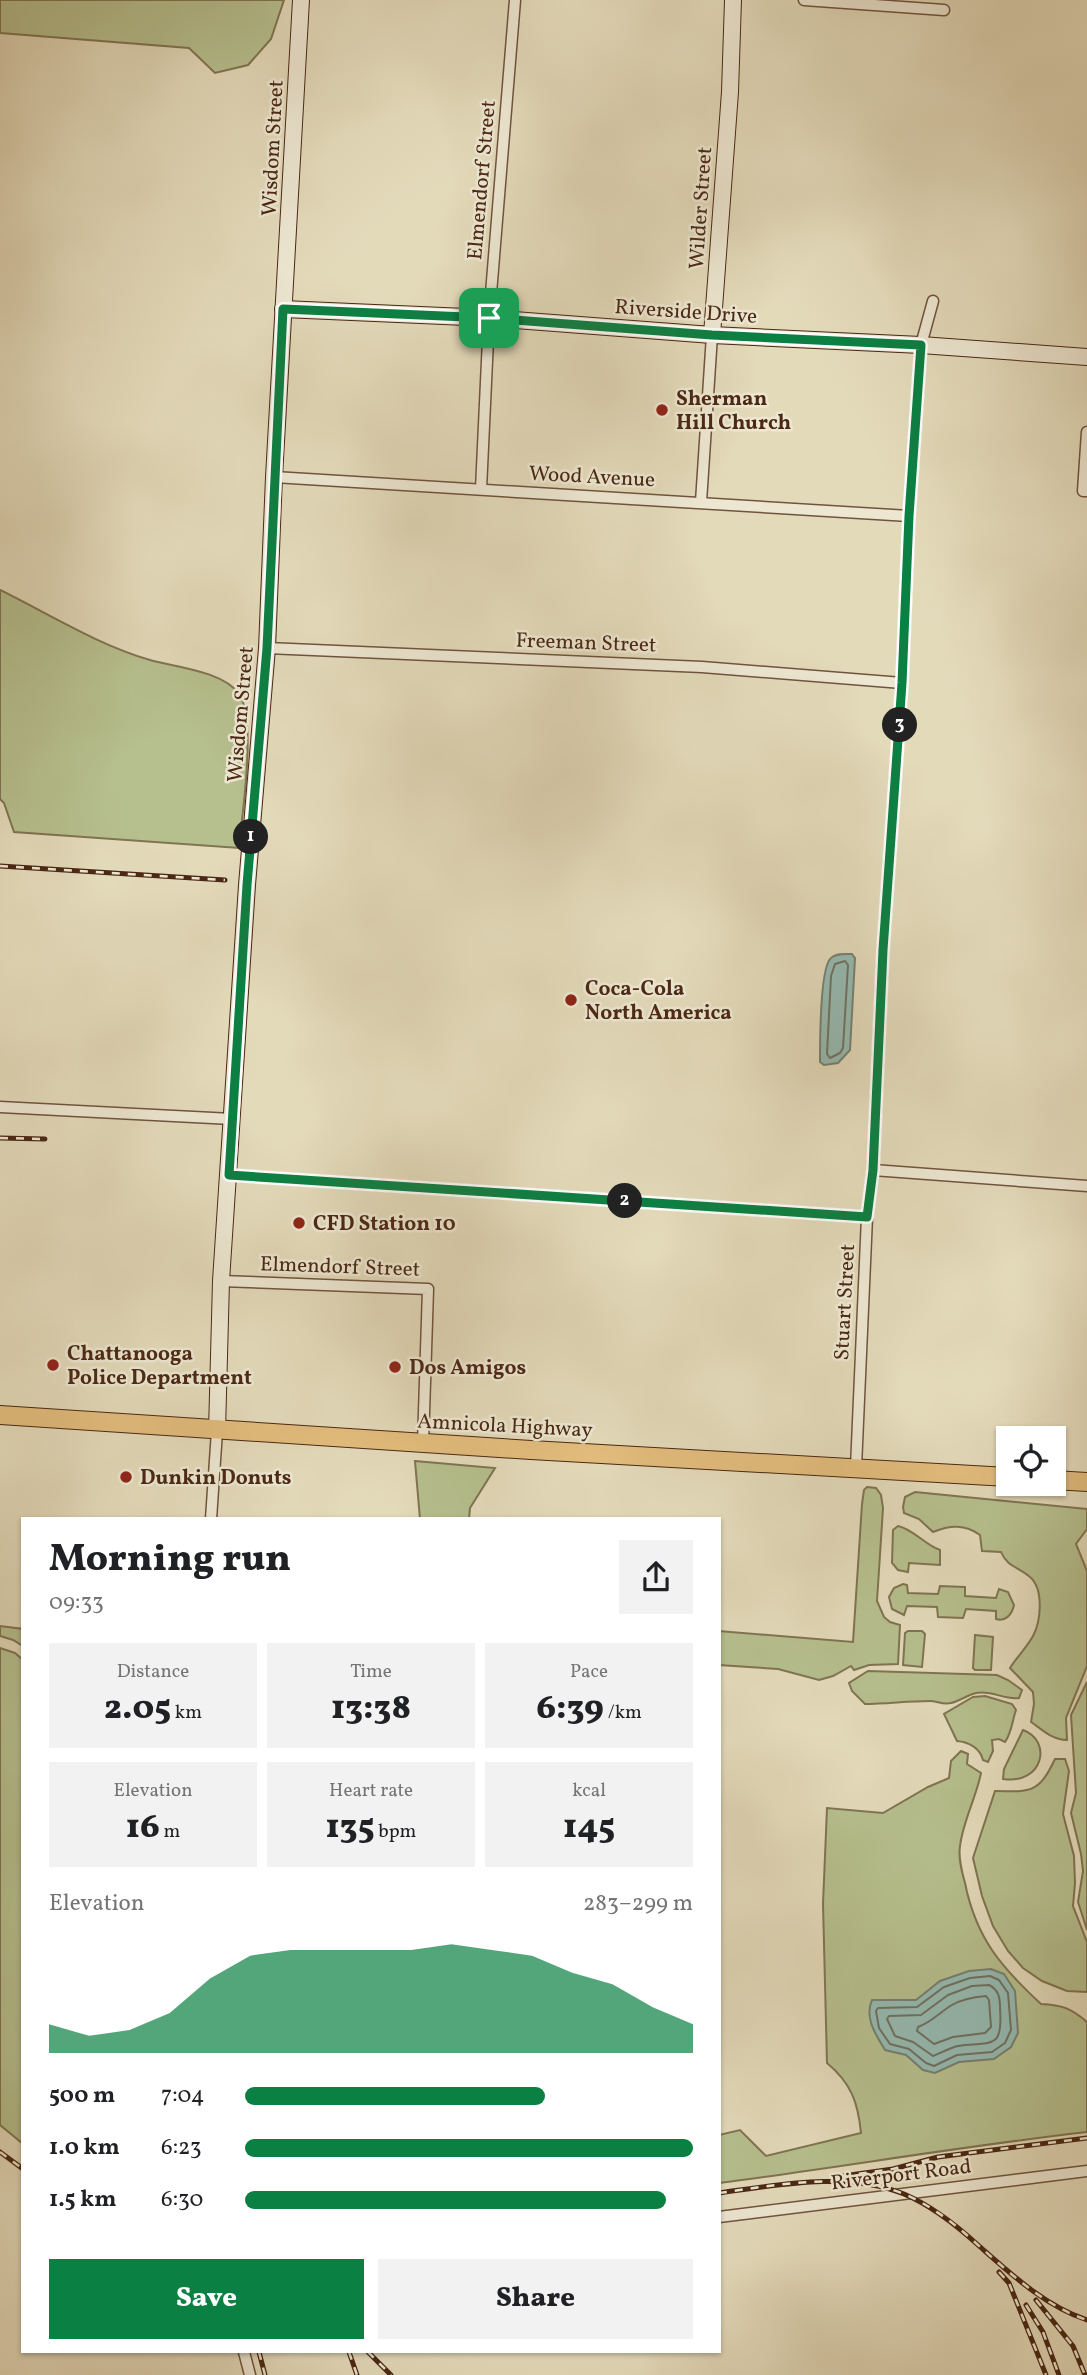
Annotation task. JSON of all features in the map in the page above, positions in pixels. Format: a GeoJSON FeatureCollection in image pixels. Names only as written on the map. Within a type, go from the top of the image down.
{"type":"FeatureCollection","features":[{"type":"Feature","properties":{"kind":"main road","name":"Amnicola Highway"},"geometry":{"type":"LineString","coordinates":[[0,1415],[217,1431],[996,1476]]}},
{"type":"Feature","properties":{"kind":"main road"},"geometry":{"type":"LineString","coordinates":[[1066,1481],[1087,1482]]}},
{"type":"Feature","properties":{"kind":"street","name":"Wisdom Street"},"geometry":{"type":"LineString","coordinates":[[217,1431],[221,1281],[247,885],[267,648],[301,0]]}},
{"type":"Feature","properties":{"kind":"street","name":"Elmendorf Street"},"geometry":{"type":"LineString","coordinates":[[481,489],[489,318],[515,0]]}},
{"type":"Feature","properties":{"kind":"street","name":"Wilder Street"},"geometry":{"type":"LineString","coordinates":[[701,502],[730,92],[733,0]]}},
{"type":"Feature","properties":{"kind":"street"},"geometry":{"type":"LineString","coordinates":[[804,0],[944,10]]}},
{"type":"Feature","properties":{"kind":"street","name":"Stuart Street"},"geometry":{"type":"LineString","coordinates":[[856,1467],[867,1217],[873,1170],[883,950],[902,683],[909,516],[921,345],[933,301]]}},
{"type":"Feature","properties":{"kind":"street","name":"Riverside Drive"},"geometry":{"type":"LineString","coordinates":[[283,309],[489,318],[712,335],[921,345],[1087,357]]}},
{"type":"Feature","properties":{"kind":"street"},"geometry":{"type":"LineString","coordinates":[[1087,432],[1083,491],[1087,491]]}},
{"type":"Feature","properties":{"kind":"street","name":"Wood Avenue"},"geometry":{"type":"LineString","coordinates":[[274,477],[909,516]]}},
{"type":"Feature","properties":{"kind":"street","name":"Freeman Street"},"geometry":{"type":"LineString","coordinates":[[267,648],[702,667],[902,683]]}},
{"type":"Feature","properties":{"kind":"street"},"geometry":{"type":"LineString","coordinates":[[0,1107],[232,1119]]}},
{"type":"Feature","properties":{"kind":"street"},"geometry":{"type":"LineString","coordinates":[[873,1170],[1087,1186]]}},
{"type":"Feature","properties":{"kind":"street"},"geometry":{"type":"LineString","coordinates":[[229,1175],[867,1217]]}},
{"type":"Feature","properties":{"kind":"street","name":"Elmendorf Street"},"geometry":{"type":"LineString","coordinates":[[221,1281],[428,1289],[423,1443]]}},
{"type":"Feature","properties":{"kind":"street"},"geometry":{"type":"LineString","coordinates":[[211,1517],[217,1431]]}},
{"type":"Feature","properties":{"kind":"street","name":"Riverport Road"},"geometry":{"type":"LineString","coordinates":[[721,2217],[1087,2171]]}},
{"type":"Feature","properties":{"kind":"street"},"geometry":{"type":"LineString","coordinates":[[244,2353],[250,2375]]}},
{"type":"Feature","properties":{"kind":"green space"},"geometry":{"type":"Polygon","coordinates":[[[0,0],[284,0],[271,39],[248,65],[215,73],[189,48],[0,33],[0,0]]]}},
{"type":"Feature","properties":{"kind":"green space"},"geometry":{"type":"Polygon","coordinates":[[[0,590],[131,654],[210,675],[232,686],[239,694],[244,707],[248,745],[239,848],[14,832],[4,803],[0,799],[0,590]]]}},
{"type":"Feature","properties":{"kind":"green space"},"geometry":{"type":"Polygon","coordinates":[[[415,1461],[495,1468],[470,1508],[469,1517],[420,1517],[415,1461]]]}},
{"type":"Feature","properties":{"kind":"green space"},"geometry":{"type":"Polygon","coordinates":[[[867,1487],[876,1488],[881,1495],[883,1508],[877,1601],[884,1617],[900,1625],[898,1664],[869,1665],[854,1670],[851,1666],[819,1680],[778,1669],[721,1665],[721,1631],[853,1642],[864,1490],[867,1487]]]}},
{"type":"Feature","properties":{"kind":"green space"},"geometry":{"type":"Polygon","coordinates":[[[915,1492],[1087,1509],[1087,1529],[1076,1544],[1087,1571],[1087,1666],[1066,1718],[1067,1740],[1052,1736],[1031,1722],[1033,1692],[1010,1668],[1036,1630],[1040,1605],[1038,1589],[1034,1582],[1007,1561],[1001,1552],[982,1551],[980,1535],[974,1531],[957,1527],[933,1532],[919,1519],[904,1513],[905,1497],[915,1492]]]}},
{"type":"Feature","properties":{"kind":"green space"},"geometry":{"type":"Polygon","coordinates":[[[898,1526],[940,1550],[940,1565],[909,1563],[908,1572],[898,1570],[892,1563],[893,1530],[898,1526]]]}},
{"type":"Feature","properties":{"kind":"green space"},"geometry":{"type":"Polygon","coordinates":[[[907,1585],[908,1593],[938,1594],[940,1586],[965,1587],[965,1596],[996,1598],[999,1589],[1008,1592],[1014,1605],[1012,1612],[1005,1619],[996,1619],[996,1611],[966,1609],[963,1618],[938,1617],[937,1607],[907,1606],[904,1615],[892,1609],[889,1597],[894,1588],[907,1585]]]}},
{"type":"Feature","properties":{"kind":"green space"},"geometry":{"type":"Polygon","coordinates":[[[0,1626],[21,1629],[21,1645],[13,1640],[0,1636],[0,1626]]]}},
{"type":"Feature","properties":{"kind":"green space"},"geometry":{"type":"Polygon","coordinates":[[[922,1631],[925,1634],[922,1667],[903,1665],[905,1633],[922,1631]]]}},
{"type":"Feature","properties":{"kind":"green space"},"geometry":{"type":"Polygon","coordinates":[[[975,1635],[993,1637],[991,1670],[973,1668],[975,1635]]]}},
{"type":"Feature","properties":{"kind":"green space"},"geometry":{"type":"Polygon","coordinates":[[[0,1648],[21,1658],[21,2142],[0,2125],[0,1648]]]}},
{"type":"Feature","properties":{"kind":"green space"},"geometry":{"type":"Polygon","coordinates":[[[868,1671],[997,1675],[1022,1690],[1019,1698],[982,1692],[948,1703],[930,1701],[865,1704],[852,1691],[849,1683],[868,1671]]]}},
{"type":"Feature","properties":{"kind":"green space"},"geometry":{"type":"Polygon","coordinates":[[[1087,1682],[1087,1930],[1078,1902],[1083,1871],[1071,1813],[1076,1793],[1071,1715],[1087,1682]]]}},
{"type":"Feature","properties":{"kind":"green space"},"geometry":{"type":"Polygon","coordinates":[[[985,1696],[1012,1704],[1016,1710],[1005,1742],[992,1740],[993,1751],[988,1762],[983,1760],[973,1746],[957,1741],[944,1714],[973,1697],[985,1696]]]}},
{"type":"Feature","properties":{"kind":"green space"},"geometry":{"type":"Polygon","coordinates":[[[1023,1730],[1038,1743],[1039,1761],[1035,1769],[1027,1775],[1017,1779],[1003,1779],[1004,1769],[1023,1730]]]}},
{"type":"Feature","properties":{"kind":"green space"},"geometry":{"type":"Polygon","coordinates":[[[961,1751],[968,1754],[967,1764],[981,1773],[964,1828],[960,1851],[970,1902],[983,1936],[1002,1964],[1041,2004],[1066,2008],[1087,2022],[1087,2132],[721,2183],[721,2135],[740,2130],[766,2156],[861,2133],[852,2094],[842,2078],[827,2063],[823,1904],[827,1808],[883,1813],[949,1778],[951,1761],[961,1751]]]}},
{"type":"Feature","properties":{"kind":"green space"},"geometry":{"type":"Polygon","coordinates":[[[1055,1759],[1065,1759],[1069,1771],[1063,1814],[1074,1856],[1073,1906],[1087,1942],[1087,1992],[1067,1991],[1042,1981],[1023,1968],[1008,1951],[993,1926],[973,1858],[995,1791],[1032,1788],[1044,1778],[1055,1759]]]}},
{"type":"Feature","properties":{"kind":"water"},"geometry":{"type":"Polygon","coordinates":[[[852,954],[855,958],[850,1050],[838,1063],[824,1065],[820,1062],[821,1024],[827,964],[835,955],[852,954]]]}},
{"type":"Feature","properties":{"kind":"water"},"geometry":{"type":"Polygon","coordinates":[[[991,1969],[1004,1974],[1015,1991],[1018,2033],[1011,2047],[994,2059],[959,2062],[935,2073],[923,2070],[906,2055],[885,2050],[870,2020],[872,2000],[916,2000],[940,1981],[969,1971],[991,1969]]]}},
{"type":"Feature","properties":{"kind":"railway"},"geometry":{"type":"LineString","coordinates":[[0,866],[225,880]]}},
{"type":"Feature","properties":{"kind":"railway"},"geometry":{"type":"LineString","coordinates":[[0,1138],[45,1139]]}},
{"type":"Feature","properties":{"kind":"railway"},"geometry":{"type":"LineString","coordinates":[[843,2176],[893,2169],[938,2157],[1087,2138]]}},
{"type":"Feature","properties":{"kind":"railway"},"geometry":{"type":"LineString","coordinates":[[0,2152],[21,2168]]}},
{"type":"Feature","properties":{"kind":"railway"},"geometry":{"type":"LineString","coordinates":[[721,2193],[836,2181],[882,2187],[904,2194],[952,2223],[1043,2298],[1087,2320]]}},
{"type":"Feature","properties":{"kind":"railway"},"geometry":{"type":"LineString","coordinates":[[999,2272],[1009,2283],[1046,2375]]}},
{"type":"Feature","properties":{"kind":"railway"},"geometry":{"type":"LineString","coordinates":[[1036,2300],[1073,2346],[1085,2375]]}},
{"type":"Feature","properties":{"kind":"railway"},"geometry":{"type":"LineString","coordinates":[[1026,2305],[1043,2332],[1059,2375]]}},
{"type":"Feature","properties":{"kind":"railway"},"geometry":{"type":"LineString","coordinates":[[259,2353],[265,2375]]}},
{"type":"Feature","properties":{"kind":"railway"},"geometry":{"type":"LineString","coordinates":[[349,2353],[357,2375]]}},
{"type":"Feature","properties":{"kind":"railway"},"geometry":{"type":"LineString","coordinates":[[369,2353],[391,2375]]}},
{"type":"Feature","properties":{"kind":"place","name":"Sherman Hill Church"},"geometry":{"type":"Point","coordinates":[662,410]}},
{"type":"Feature","properties":{"kind":"place","name":"Coca-Cola North America"},"geometry":{"type":"Point","coordinates":[571,1000]}},
{"type":"Feature","properties":{"kind":"place","name":"CFD Station 10"},"geometry":{"type":"Point","coordinates":[299,1223]}},
{"type":"Feature","properties":{"kind":"place","name":"Chattanooga Police Department"},"geometry":{"type":"Point","coordinates":[53,1365]}},
{"type":"Feature","properties":{"kind":"place","name":"Dos Amigos"},"geometry":{"type":"Point","coordinates":[395,1367]}},
{"type":"Feature","properties":{"kind":"place","name":"Dunkin Donuts"},"geometry":{"type":"Point","coordinates":[126,1477]}},
{"type":"Feature","properties":{"kind":"route"},"geometry":{"type":"LineString","coordinates":[[283,309],[489,318],[712,335],[921,345],[909,516],[902,683],[883,950],[873,1170],[867,1217],[229,1175],[247,885],[267,648],[283,309]]}}]}
